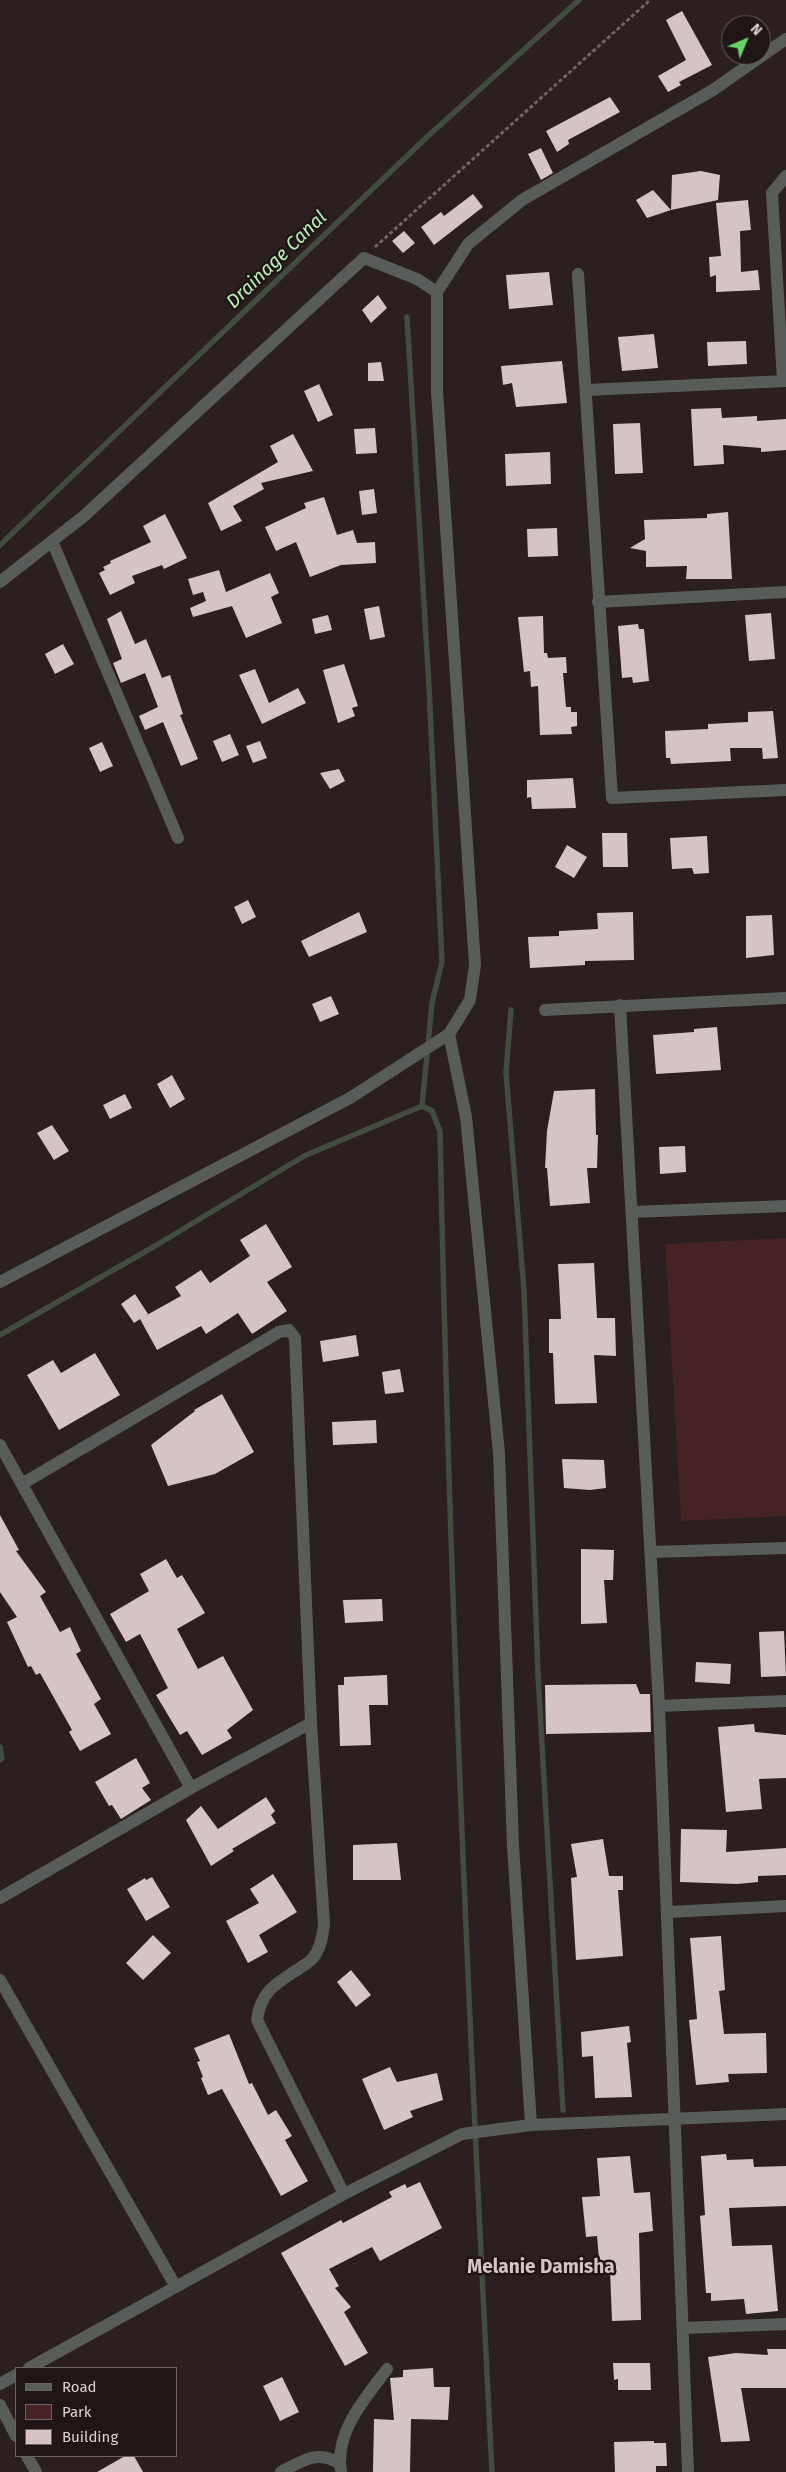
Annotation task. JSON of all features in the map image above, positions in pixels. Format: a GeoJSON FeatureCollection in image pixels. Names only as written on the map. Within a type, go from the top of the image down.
{"type":"FeatureCollection","features":[{"type":"Feature","properties":{"kind":"street"},"geometry":{"type":"LineString","coordinates":[[0,1282],[350,1098],[449,1034],[470,1000],[474,965],[437,391],[437,292],[468,244],[522,200],[712,90],[786,39]]}},
{"type":"Feature","properties":{"kind":"street"},"geometry":{"type":"LineString","coordinates":[[586,390],[784,381],[772,193],[786,176]]}},
{"type":"Feature","properties":{"kind":"street"},"geometry":{"type":"LineString","coordinates":[[0,582],[84,516],[364,258],[417,279],[437,292]]}},
{"type":"Feature","properties":{"kind":"street"},"geometry":{"type":"LineString","coordinates":[[578,274],[612,798],[786,790]]}},
{"type":"Feature","properties":{"kind":"street"},"geometry":{"type":"LineString","coordinates":[[52,541],[178,838]]}},
{"type":"Feature","properties":{"kind":"street"},"geometry":{"type":"LineString","coordinates":[[598,602],[786,592]]}},
{"type":"Feature","properties":{"kind":"street"},"geometry":{"type":"LineString","coordinates":[[545,1010],[786,998]]}},
{"type":"Feature","properties":{"kind":"street"},"geometry":{"type":"LineString","coordinates":[[620,1005],[669,1912],[688,2472]]}},
{"type":"Feature","properties":{"kind":"street"},"geometry":{"type":"LineString","coordinates":[[449,1034],[466,1117],[499,1453],[512,1846],[531,2125]]}},
{"type":"Feature","properties":{"kind":"street"},"geometry":{"type":"LineString","coordinates":[[632,1212],[786,1206]]}},
{"type":"Feature","properties":{"kind":"street"},"geometry":{"type":"LineString","coordinates":[[22,1484],[279,1332],[288,1330],[296,1338],[311,1724],[324,1925],[321,1944],[312,1959],[276,1984],[266,1994],[259,2004],[257,2020],[344,2194]]}},
{"type":"Feature","properties":{"kind":"street"},"geometry":{"type":"LineString","coordinates":[[0,1445],[191,1788]]}},
{"type":"Feature","properties":{"kind":"street"},"geometry":{"type":"LineString","coordinates":[[651,1552],[786,1548]]}},
{"type":"Feature","properties":{"kind":"street"},"geometry":{"type":"LineString","coordinates":[[659,1706],[786,1701]]}},
{"type":"Feature","properties":{"kind":"street"},"geometry":{"type":"LineString","coordinates":[[0,1898],[191,1788],[311,1724]]}},
{"type":"Feature","properties":{"kind":"street"},"geometry":{"type":"LineString","coordinates":[[669,1912],[786,1906]]}},
{"type":"Feature","properties":{"kind":"street"},"geometry":{"type":"LineString","coordinates":[[0,1980],[176,2287]]}},
{"type":"Feature","properties":{"kind":"street"},"geometry":{"type":"LineString","coordinates":[[31,2367],[344,2194],[462,2134],[531,2125],[786,2114]]}},
{"type":"Feature","properties":{"kind":"street"},"geometry":{"type":"LineString","coordinates":[[684,2328],[786,2324]]}},
{"type":"Feature","properties":{"kind":"street"},"geometry":{"type":"LineString","coordinates":[[341,2468],[340,2447],[344,2434],[353,2416],[387,2369]]}},
{"type":"Feature","properties":{"kind":"street"},"geometry":{"type":"LineString","coordinates":[[0,2384],[15,2376]]}},
{"type":"Feature","properties":{"kind":"street"},"geometry":{"type":"LineString","coordinates":[[0,2405],[15,2434]]}},
{"type":"Feature","properties":{"kind":"street"},"geometry":{"type":"LineString","coordinates":[[281,2472],[311,2457],[322,2456],[341,2468]]}},
{"type":"Feature","properties":{"kind":"street"},"geometry":{"type":"LineString","coordinates":[[28,2457],[36,2472]]}},
{"type":"Feature","properties":{"kind":"path"},"geometry":{"type":"LineString","coordinates":[[364,258],[650,0]]}},
{"type":"Feature","properties":{"kind":"green space"},"geometry":{"type":"Polygon","coordinates":[[[786,1238],[786,1516],[681,1521],[665,1244],[786,1238]]]}},
{"type":"Feature","properties":{"kind":"building"},"geometry":{"type":"Polygon","coordinates":[[[682,11],[712,65],[679,82],[681,85],[668,92],[658,76],[686,60],[666,20],[682,11]]]}},
{"type":"Feature","properties":{"kind":"building"},"geometry":{"type":"Polygon","coordinates":[[[610,97],[620,112],[568,140],[569,144],[557,152],[546,131],[610,97]]]}},
{"type":"Feature","properties":{"kind":"building"},"geometry":{"type":"Polygon","coordinates":[[[541,148],[553,173],[541,180],[528,154],[541,148]]]}},
{"type":"Feature","properties":{"kind":"building"},"geometry":{"type":"Polygon","coordinates":[[[701,171],[720,175],[718,200],[671,210],[672,175],[701,171]]]}},
{"type":"Feature","properties":{"kind":"building"},"geometry":{"type":"Polygon","coordinates":[[[653,190],[671,210],[647,218],[636,200],[653,190]]]}},
{"type":"Feature","properties":{"kind":"building"},"geometry":{"type":"Polygon","coordinates":[[[473,194],[483,207],[434,245],[421,227],[441,212],[444,216],[473,194]]]}},
{"type":"Feature","properties":{"kind":"building"},"geometry":{"type":"Polygon","coordinates":[[[748,200],[751,230],[740,231],[741,272],[758,270],[760,290],[716,292],[716,275],[710,277],[709,257],[721,256],[716,203],[748,200]]]}},
{"type":"Feature","properties":{"kind":"building"},"geometry":{"type":"Polygon","coordinates":[[[404,231],[415,243],[403,253],[392,241],[404,231]]]}},
{"type":"Feature","properties":{"kind":"building"},"geometry":{"type":"Polygon","coordinates":[[[549,272],[553,305],[509,309],[506,275],[549,272]]]}},
{"type":"Feature","properties":{"kind":"building"},"geometry":{"type":"Polygon","coordinates":[[[378,295],[387,308],[371,323],[362,310],[378,295]]]}},
{"type":"Feature","properties":{"kind":"building"},"geometry":{"type":"Polygon","coordinates":[[[654,334],[658,368],[622,371],[618,337],[654,334]]]}},
{"type":"Feature","properties":{"kind":"building"},"geometry":{"type":"Polygon","coordinates":[[[746,341],[747,364],[708,366],[707,342],[746,341]]]}},
{"type":"Feature","properties":{"kind":"building"},"geometry":{"type":"Polygon","coordinates":[[[562,361],[567,403],[516,407],[512,383],[503,385],[501,366],[562,361]]]}},
{"type":"Feature","properties":{"kind":"building"},"geometry":{"type":"Polygon","coordinates":[[[381,362],[384,381],[368,381],[368,363],[381,362]]]}},
{"type":"Feature","properties":{"kind":"building"},"geometry":{"type":"Polygon","coordinates":[[[319,384],[333,415],[318,422],[304,391],[319,384]]]}},
{"type":"Feature","properties":{"kind":"building"},"geometry":{"type":"Polygon","coordinates":[[[721,408],[722,418],[757,416],[757,421],[786,419],[786,450],[761,452],[761,448],[723,445],[724,464],[694,466],[691,409],[721,408]]]}},
{"type":"Feature","properties":{"kind":"building"},"geometry":{"type":"Polygon","coordinates":[[[640,423],[643,473],[615,474],[613,424],[640,423]]]}},
{"type":"Feature","properties":{"kind":"building"},"geometry":{"type":"Polygon","coordinates":[[[375,428],[377,453],[356,454],[354,429],[375,428]]]}},
{"type":"Feature","properties":{"kind":"building"},"geometry":{"type":"Polygon","coordinates":[[[293,434],[313,471],[261,483],[264,489],[233,506],[242,521],[221,531],[208,503],[278,462],[270,446],[293,434]]]}},
{"type":"Feature","properties":{"kind":"building"},"geometry":{"type":"Polygon","coordinates":[[[550,452],[551,484],[506,486],[505,454],[550,452]]]}},
{"type":"Feature","properties":{"kind":"building"},"geometry":{"type":"Polygon","coordinates":[[[374,489],[377,513],[362,515],[359,491],[374,489]]]}},
{"type":"Feature","properties":{"kind":"building"},"geometry":{"type":"Polygon","coordinates":[[[324,497],[337,535],[353,530],[357,543],[375,542],[376,563],[341,565],[310,577],[296,542],[276,551],[265,527],[306,508],[304,503],[324,497]]]}},
{"type":"Feature","properties":{"kind":"building"},"geometry":{"type":"Polygon","coordinates":[[[728,512],[732,579],[686,579],[687,566],[646,567],[646,551],[630,548],[645,539],[644,520],[707,518],[707,514],[728,512]]]}},
{"type":"Feature","properties":{"kind":"building"},"geometry":{"type":"Polygon","coordinates":[[[165,514],[187,558],[164,569],[162,565],[132,576],[135,583],[110,595],[99,573],[105,570],[103,567],[111,563],[110,561],[151,542],[143,526],[165,514]]]}},
{"type":"Feature","properties":{"kind":"building"},"geometry":{"type":"Polygon","coordinates":[[[557,528],[558,556],[528,557],[527,529],[557,528]]]}},
{"type":"Feature","properties":{"kind":"building"},"geometry":{"type":"Polygon","coordinates":[[[219,570],[226,592],[270,573],[279,593],[271,597],[282,623],[246,638],[232,606],[193,617],[190,608],[206,601],[203,592],[193,595],[188,579],[219,570]]]}},
{"type":"Feature","properties":{"kind":"building"},"geometry":{"type":"Polygon","coordinates":[[[379,606],[385,637],[370,640],[364,609],[379,606]]]}},
{"type":"Feature","properties":{"kind":"building"},"geometry":{"type":"Polygon","coordinates":[[[121,611],[135,644],[146,639],[162,678],[170,675],[183,714],[180,715],[198,759],[181,766],[163,722],[145,730],[139,716],[158,707],[145,673],[121,683],[113,663],[122,659],[107,619],[121,611]]]}},
{"type":"Feature","properties":{"kind":"building"},"geometry":{"type":"Polygon","coordinates":[[[771,613],[775,659],[749,661],[745,615],[771,613]]]}},
{"type":"Feature","properties":{"kind":"building"},"geometry":{"type":"Polygon","coordinates":[[[328,615],[332,630],[315,634],[312,619],[328,615]]]}},
{"type":"Feature","properties":{"kind":"building"},"geometry":{"type":"Polygon","coordinates":[[[543,616],[544,653],[547,653],[548,658],[566,657],[567,673],[563,673],[566,707],[571,707],[571,712],[577,712],[577,726],[571,727],[572,734],[540,735],[538,686],[531,687],[530,671],[524,672],[518,617],[543,616]]]}},
{"type":"Feature","properties":{"kind":"building"},"geometry":{"type":"Polygon","coordinates":[[[638,624],[639,629],[644,629],[649,681],[633,683],[632,677],[622,678],[618,626],[638,624]]]}},
{"type":"Feature","properties":{"kind":"building"},"geometry":{"type":"Polygon","coordinates":[[[63,644],[74,664],[55,674],[45,654],[63,644]]]}},
{"type":"Feature","properties":{"kind":"building"},"geometry":{"type":"Polygon","coordinates":[[[344,664],[358,706],[352,708],[355,716],[338,723],[323,670],[344,664]]]}},
{"type":"Feature","properties":{"kind":"building"},"geometry":{"type":"Polygon","coordinates":[[[255,669],[269,703],[298,688],[306,703],[262,724],[239,675],[255,669]]]}},
{"type":"Feature","properties":{"kind":"building"},"geometry":{"type":"Polygon","coordinates":[[[773,711],[778,758],[763,759],[762,748],[730,748],[731,761],[671,764],[670,758],[666,758],[665,731],[708,729],[708,724],[748,722],[748,712],[773,711]]]}},
{"type":"Feature","properties":{"kind":"building"},"geometry":{"type":"Polygon","coordinates":[[[230,734],[239,755],[222,762],[213,741],[230,734]]]}},
{"type":"Feature","properties":{"kind":"building"},"geometry":{"type":"Polygon","coordinates":[[[260,741],[267,758],[253,763],[246,746],[260,741]]]}},
{"type":"Feature","properties":{"kind":"building"},"geometry":{"type":"Polygon","coordinates":[[[102,742],[113,766],[100,772],[89,748],[102,742]]]}},
{"type":"Feature","properties":{"kind":"building"},"geometry":{"type":"Polygon","coordinates":[[[339,769],[345,781],[330,789],[320,773],[339,769]]]}},
{"type":"Feature","properties":{"kind":"building"},"geometry":{"type":"Polygon","coordinates":[[[573,778],[576,808],[532,809],[531,797],[527,798],[527,780],[573,778]]]}},
{"type":"Feature","properties":{"kind":"building"},"geometry":{"type":"Polygon","coordinates":[[[602,833],[627,833],[628,867],[603,867],[602,833]]]}},
{"type":"Feature","properties":{"kind":"building"},"geometry":{"type":"Polygon","coordinates":[[[707,836],[709,873],[694,874],[692,868],[672,869],[670,838],[707,836]]]}},
{"type":"Feature","properties":{"kind":"building"},"geometry":{"type":"Polygon","coordinates":[[[567,845],[587,857],[574,878],[555,867],[567,845]]]}},
{"type":"Feature","properties":{"kind":"building"},"geometry":{"type":"Polygon","coordinates":[[[248,900],[256,917],[242,924],[234,907],[248,900]]]}},
{"type":"Feature","properties":{"kind":"building"},"geometry":{"type":"Polygon","coordinates":[[[359,912],[367,932],[309,957],[301,941],[359,912]]]}},
{"type":"Feature","properties":{"kind":"building"},"geometry":{"type":"Polygon","coordinates":[[[633,912],[634,960],[585,961],[585,965],[530,968],[528,937],[559,936],[559,931],[598,929],[597,913],[633,912]]]}},
{"type":"Feature","properties":{"kind":"building"},"geometry":{"type":"Polygon","coordinates":[[[772,915],[774,955],[746,958],[746,916],[772,915]]]}},
{"type":"Feature","properties":{"kind":"building"},"geometry":{"type":"Polygon","coordinates":[[[331,996],[339,1014],[320,1022],[312,1004],[331,996]]]}},
{"type":"Feature","properties":{"kind":"building"},"geometry":{"type":"Polygon","coordinates":[[[717,1027],[721,1070],[656,1074],[653,1035],[694,1032],[694,1029],[717,1027]]]}},
{"type":"Feature","properties":{"kind":"building"},"geometry":{"type":"Polygon","coordinates":[[[172,1075],[185,1099],[170,1108],[157,1084],[172,1075]]]}},
{"type":"Feature","properties":{"kind":"building"},"geometry":{"type":"Polygon","coordinates":[[[595,1089],[596,1135],[598,1135],[597,1168],[587,1168],[590,1203],[550,1206],[547,1168],[545,1168],[547,1131],[554,1091],[595,1089]]]}},
{"type":"Feature","properties":{"kind":"building"},"geometry":{"type":"Polygon","coordinates":[[[125,1094],[132,1108],[110,1119],[103,1105],[125,1094]]]}},
{"type":"Feature","properties":{"kind":"building"},"geometry":{"type":"Polygon","coordinates":[[[52,1125],[69,1151],[54,1160],[37,1133],[52,1125]]]}},
{"type":"Feature","properties":{"kind":"building"},"geometry":{"type":"Polygon","coordinates":[[[685,1146],[686,1172],[660,1174],[659,1147],[685,1146]]]}},
{"type":"Feature","properties":{"kind":"building"},"geometry":{"type":"Polygon","coordinates":[[[266,1224],[292,1267],[267,1282],[287,1311],[252,1334],[238,1313],[206,1334],[201,1326],[157,1350],[140,1319],[134,1323],[121,1304],[135,1294],[148,1314],[145,1316],[181,1296],[175,1287],[201,1270],[210,1283],[250,1256],[240,1240],[266,1224]]]}},
{"type":"Feature","properties":{"kind":"building"},"geometry":{"type":"Polygon","coordinates":[[[594,1263],[597,1318],[615,1318],[616,1356],[594,1355],[597,1403],[555,1404],[553,1353],[549,1353],[549,1319],[561,1319],[558,1264],[594,1263]]]}},
{"type":"Feature","properties":{"kind":"building"},"geometry":{"type":"Polygon","coordinates":[[[356,1335],[359,1356],[323,1362],[320,1341],[356,1335]]]}},
{"type":"Feature","properties":{"kind":"building"},"geometry":{"type":"Polygon","coordinates":[[[95,1353],[120,1395],[59,1430],[27,1375],[53,1360],[61,1373],[95,1353]]]}},
{"type":"Feature","properties":{"kind":"building"},"geometry":{"type":"Polygon","coordinates":[[[400,1369],[404,1392],[385,1394],[382,1372],[400,1369]]]}},
{"type":"Feature","properties":{"kind":"building"},"geometry":{"type":"Polygon","coordinates":[[[222,1394],[254,1452],[215,1474],[168,1486],[151,1445],[194,1410],[222,1394]]]}},
{"type":"Feature","properties":{"kind":"building"},"geometry":{"type":"Polygon","coordinates":[[[376,1420],[377,1443],[333,1445],[332,1422],[376,1420]]]}},
{"type":"Feature","properties":{"kind":"building"},"geometry":{"type":"Polygon","coordinates":[[[562,1459],[604,1460],[606,1488],[590,1490],[564,1488],[562,1459]]]}},
{"type":"Feature","properties":{"kind":"building"},"geometry":{"type":"Polygon","coordinates":[[[0,1515],[19,1550],[16,1551],[46,1592],[40,1596],[60,1632],[70,1627],[81,1651],[76,1654],[101,1699],[94,1704],[111,1734],[80,1751],[69,1732],[72,1730],[40,1673],[36,1675],[31,1666],[28,1667],[7,1622],[17,1617],[0,1592],[0,1515]]]}},
{"type":"Feature","properties":{"kind":"building"},"geometry":{"type":"Polygon","coordinates":[[[581,1549],[614,1550],[613,1580],[604,1580],[607,1623],[581,1624],[581,1549]]]}},
{"type":"Feature","properties":{"kind":"building"},"geometry":{"type":"Polygon","coordinates":[[[166,1559],[177,1578],[182,1575],[205,1613],[177,1629],[198,1669],[223,1656],[253,1710],[227,1730],[232,1738],[202,1755],[187,1731],[180,1735],[156,1695],[168,1688],[140,1634],[126,1642],[110,1614],[149,1591],[140,1574],[166,1559]]]}},
{"type":"Feature","properties":{"kind":"building"},"geometry":{"type":"Polygon","coordinates":[[[382,1599],[383,1621],[345,1623],[343,1600],[382,1599]]]}},
{"type":"Feature","properties":{"kind":"building"},"geometry":{"type":"Polygon","coordinates":[[[784,1631],[786,1676],[761,1677],[759,1632],[784,1631]]]}},
{"type":"Feature","properties":{"kind":"building"},"geometry":{"type":"Polygon","coordinates":[[[696,1662],[731,1664],[730,1684],[695,1682],[696,1662]]]}},
{"type":"Feature","properties":{"kind":"building"},"geometry":{"type":"Polygon","coordinates":[[[387,1675],[388,1705],[369,1705],[371,1745],[340,1746],[338,1685],[344,1685],[344,1677],[387,1675]]]}},
{"type":"Feature","properties":{"kind":"building"},"geometry":{"type":"Polygon","coordinates":[[[636,1684],[640,1694],[650,1694],[651,1732],[546,1734],[545,1685],[636,1684]]]}},
{"type":"Feature","properties":{"kind":"building"},"geometry":{"type":"Polygon","coordinates":[[[754,1724],[755,1732],[786,1735],[786,1778],[759,1779],[762,1809],[726,1812],[718,1727],[754,1724]]]}},
{"type":"Feature","properties":{"kind":"building"},"geometry":{"type":"Polygon","coordinates":[[[136,1758],[150,1783],[142,1788],[151,1800],[121,1819],[112,1805],[109,1806],[95,1782],[136,1758]]]}},
{"type":"Feature","properties":{"kind":"building"},"geometry":{"type":"Polygon","coordinates":[[[266,1797],[275,1811],[271,1815],[276,1823],[232,1849],[234,1851],[211,1866],[186,1820],[201,1806],[218,1829],[266,1797]]]}},
{"type":"Feature","properties":{"kind":"building"},"geometry":{"type":"Polygon","coordinates":[[[681,1829],[727,1830],[726,1852],[786,1848],[786,1875],[758,1876],[758,1882],[737,1884],[680,1882],[681,1829]]]}},
{"type":"Feature","properties":{"kind":"building"},"geometry":{"type":"Polygon","coordinates":[[[603,1839],[609,1876],[623,1876],[623,1890],[618,1890],[623,1956],[576,1960],[571,1878],[577,1877],[571,1844],[603,1839]]]}},
{"type":"Feature","properties":{"kind":"building"},"geometry":{"type":"Polygon","coordinates":[[[397,1843],[401,1880],[353,1880],[353,1845],[397,1843]]]}},
{"type":"Feature","properties":{"kind":"building"},"geometry":{"type":"Polygon","coordinates":[[[273,1874],[297,1912],[259,1935],[268,1952],[248,1963],[226,1921],[259,1903],[250,1889],[273,1874]]]}},
{"type":"Feature","properties":{"kind":"building"},"geometry":{"type":"Polygon","coordinates":[[[152,1877],[170,1907],[146,1921],[127,1889],[145,1878],[146,1880],[152,1877]]]}},
{"type":"Feature","properties":{"kind":"building"},"geometry":{"type":"Polygon","coordinates":[[[153,1935],[171,1953],[143,1980],[126,1963],[153,1935]]]}},
{"type":"Feature","properties":{"kind":"building"},"geometry":{"type":"Polygon","coordinates":[[[721,1936],[725,1990],[719,1991],[724,2034],[766,2033],[767,2073],[728,2074],[729,2082],[696,2085],[689,2020],[697,2019],[690,1938],[721,1936]]]}},
{"type":"Feature","properties":{"kind":"building"},"geometry":{"type":"Polygon","coordinates":[[[351,1970],[371,1995],[356,2007],[337,1982],[351,1970]]]}},
{"type":"Feature","properties":{"kind":"building"},"geometry":{"type":"Polygon","coordinates":[[[629,2026],[631,2042],[627,2043],[632,2097],[595,2098],[593,2056],[582,2057],[581,2032],[629,2026]]]}},
{"type":"Feature","properties":{"kind":"building"},"geometry":{"type":"Polygon","coordinates":[[[229,2034],[249,2084],[252,2083],[268,2115],[276,2110],[292,2136],[285,2140],[308,2181],[281,2196],[222,2089],[208,2095],[201,2078],[203,2077],[197,2062],[200,2061],[194,2048],[229,2034]]]}},
{"type":"Feature","properties":{"kind":"building"},"geometry":{"type":"Polygon","coordinates":[[[390,2067],[397,2082],[437,2073],[443,2100],[410,2111],[413,2117],[384,2130],[362,2079],[390,2067]]]}},
{"type":"Feature","properties":{"kind":"building"},"geometry":{"type":"Polygon","coordinates":[[[726,2154],[727,2160],[753,2159],[754,2167],[786,2166],[786,2206],[729,2208],[732,2246],[772,2245],[778,2311],[746,2314],[744,2299],[711,2301],[711,2293],[706,2293],[700,2216],[705,2215],[701,2156],[726,2154]]]}},
{"type":"Feature","properties":{"kind":"building"},"geometry":{"type":"Polygon","coordinates":[[[630,2156],[634,2193],[650,2192],[653,2231],[639,2233],[641,2320],[612,2321],[610,2270],[600,2270],[597,2236],[586,2237],[582,2197],[600,2196],[597,2158],[630,2156]]]}},
{"type":"Feature","properties":{"kind":"building"},"geometry":{"type":"Polygon","coordinates":[[[420,2182],[442,2228],[380,2261],[372,2247],[329,2269],[339,2286],[335,2288],[351,2307],[344,2312],[368,2353],[345,2366],[281,2253],[341,2220],[343,2223],[392,2197],[389,2192],[405,2184],[407,2188],[420,2182]]]}},
{"type":"Feature","properties":{"kind":"building"},"geometry":{"type":"Polygon","coordinates":[[[767,2349],[786,2349],[786,2388],[741,2388],[750,2441],[721,2442],[708,2357],[736,2353],[768,2355],[767,2349]]]}},
{"type":"Feature","properties":{"kind":"building"},"geometry":{"type":"Polygon","coordinates":[[[613,2363],[650,2363],[651,2390],[618,2390],[618,2379],[614,2380],[613,2363]]]}},
{"type":"Feature","properties":{"kind":"building"},"geometry":{"type":"Polygon","coordinates":[[[433,2368],[434,2387],[450,2387],[448,2420],[411,2419],[410,2472],[373,2472],[374,2419],[394,2420],[390,2378],[403,2377],[403,2370],[433,2368]]]}},
{"type":"Feature","properties":{"kind":"building"},"geometry":{"type":"Polygon","coordinates":[[[282,2377],[299,2412],[280,2421],[263,2386],[282,2377]]]}},
{"type":"Feature","properties":{"kind":"building"},"geometry":{"type":"Polygon","coordinates":[[[654,2441],[654,2443],[666,2443],[667,2466],[656,2466],[656,2472],[615,2472],[614,2442],[654,2441]]]}},
{"type":"Feature","properties":{"kind":"building"},"geometry":{"type":"Polygon","coordinates":[[[123,2457],[135,2457],[143,2472],[97,2472],[123,2457]]]}},
{"type":"Feature","properties":{"kind":"waterway","name":"Drainage Canal"},"geometry":{"type":"LineString","coordinates":[[0,545],[428,136],[579,0]]}},
{"type":"Feature","properties":{"kind":"waterway"},"geometry":{"type":"LineString","coordinates":[[407,317],[429,687],[442,962],[432,1003],[422,1106]]}},
{"type":"Feature","properties":{"kind":"waterway"},"geometry":{"type":"LineString","coordinates":[[511,1010],[506,1073],[524,1290],[538,1674],[563,2110]]}},
{"type":"Feature","properties":{"kind":"waterway"},"geometry":{"type":"LineString","coordinates":[[0,1335],[155,1246],[304,1156],[422,1106],[432,1111],[440,1131],[461,1802],[492,2472]]}},
{"type":"Feature","properties":{"kind":"waterway"},"geometry":{"type":"LineString","coordinates":[[0,1747],[2,1758],[0,1760]]}},
{"type":"Feature","properties":{"kind":"district","name":"Melanie Damisha"},"geometry":{"type":"Point","coordinates":[541,2268]}}]}
